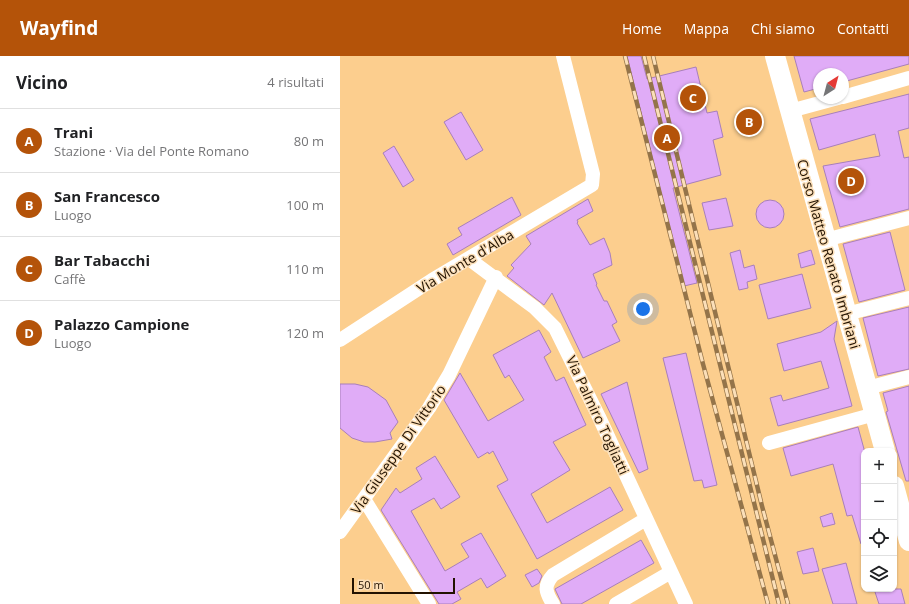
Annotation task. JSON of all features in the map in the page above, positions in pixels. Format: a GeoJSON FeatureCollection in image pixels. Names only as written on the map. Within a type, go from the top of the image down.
{"type":"FeatureCollection","features":[{"type":"Feature","properties":{"kind":"street","name":"Via Monte d'Alba"},"geometry":{"type":"LineString","coordinates":[[340,340],[432,280],[592,185],[593,174],[563,56]]}},
{"type":"Feature","properties":{"kind":"street","name":"Corso Matteo Renato Imbriani"},"geometry":{"type":"LineString","coordinates":[[775,56],[883,448]]}},
{"type":"Feature","properties":{"kind":"street"},"geometry":{"type":"LineString","coordinates":[[849,94],[909,78]]}},
{"type":"Feature","properties":{"kind":"street"},"geometry":{"type":"LineString","coordinates":[[790,111],[816,104]]}},
{"type":"Feature","properties":{"kind":"street"},"geometry":{"type":"LineString","coordinates":[[825,240],[909,218]]}},
{"type":"Feature","properties":{"kind":"street","name":"Via Palmiro Togliatti"},"geometry":{"type":"LineString","coordinates":[[468,259],[535,308],[555,328],[599,416],[686,604]]}},
{"type":"Feature","properties":{"kind":"street","name":"Via Giuseppe Di Vittorio"},"geometry":{"type":"LineString","coordinates":[[340,532],[429,408],[449,375],[496,278]]}},
{"type":"Feature","properties":{"kind":"street"},"geometry":{"type":"LineString","coordinates":[[846,314],[909,298]]}},
{"type":"Feature","properties":{"kind":"street"},"geometry":{"type":"LineString","coordinates":[[867,388],[909,377]]}},
{"type":"Feature","properties":{"kind":"street"},"geometry":{"type":"LineString","coordinates":[[769,444],[875,414]]}},
{"type":"Feature","properties":{"kind":"street"},"geometry":{"type":"LineString","coordinates":[[897,497],[909,541]]}},
{"type":"Feature","properties":{"kind":"street"},"geometry":{"type":"LineString","coordinates":[[364,499],[429,604]]}},
{"type":"Feature","properties":{"kind":"street"},"geometry":{"type":"LineString","coordinates":[[553,604],[546,593],[546,586],[553,575],[646,519]]}},
{"type":"Feature","properties":{"kind":"street"},"geometry":{"type":"LineString","coordinates":[[616,604],[671,572]]}},
{"type":"Feature","properties":{"kind":"building"},"geometry":{"type":"Polygon","coordinates":[[[627,56],[641,56],[647,79],[696,67],[707,113],[717,111],[723,137],[713,140],[721,175],[673,188],[697,283],[684,286],[627,56]]]}},
{"type":"Feature","properties":{"kind":"building"},"geometry":{"type":"Polygon","coordinates":[[[794,56],[909,56],[909,64],[849,80],[849,68],[813,68],[813,90],[804,92],[794,56]]]}},
{"type":"Feature","properties":{"kind":"building"},"geometry":{"type":"Polygon","coordinates":[[[909,94],[909,128],[898,131],[904,158],[909,157],[909,209],[840,227],[823,166],[880,156],[875,134],[819,150],[810,119],[909,94]]]}},
{"type":"Feature","properties":{"kind":"building"},"geometry":{"type":"Polygon","coordinates":[[[461,112],[483,150],[466,160],[444,122],[461,112]]]}},
{"type":"Feature","properties":{"kind":"building"},"geometry":{"type":"Polygon","coordinates":[[[394,146],[414,180],[403,187],[383,153],[394,146]]]}},
{"type":"Feature","properties":{"kind":"building"},"geometry":{"type":"Polygon","coordinates":[[[512,197],[521,215],[453,255],[447,244],[462,235],[458,228],[512,197]]]}},
{"type":"Feature","properties":{"kind":"building"},"geometry":{"type":"Polygon","coordinates":[[[726,198],[733,226],[709,230],[702,203],[726,198]]]}},
{"type":"Feature","properties":{"kind":"building"},"geometry":{"type":"Polygon","coordinates":[[[588,199],[593,211],[577,220],[577,223],[590,245],[604,238],[610,253],[612,265],[593,274],[597,284],[596,285],[604,301],[607,301],[617,322],[612,325],[620,341],[583,358],[552,293],[544,305],[507,276],[514,268],[511,265],[531,244],[526,236],[588,199]]]}},
{"type":"Feature","properties":{"kind":"building"},"geometry":{"type":"Polygon","coordinates":[[[770,200],[780,204],[784,214],[780,224],[770,228],[760,224],[756,214],[760,204],[770,200]]]}},
{"type":"Feature","properties":{"kind":"building"},"geometry":{"type":"Polygon","coordinates":[[[890,232],[905,290],[859,302],[843,244],[890,232]]]}},
{"type":"Feature","properties":{"kind":"building"},"geometry":{"type":"Polygon","coordinates":[[[740,250],[744,268],[754,265],[757,279],[747,282],[748,288],[739,290],[730,253],[740,250]]]}},
{"type":"Feature","properties":{"kind":"building"},"geometry":{"type":"Polygon","coordinates":[[[811,250],[815,264],[801,268],[798,254],[811,250]]]}},
{"type":"Feature","properties":{"kind":"building"},"geometry":{"type":"Polygon","coordinates":[[[802,274],[811,308],[768,319],[759,285],[802,274]]]}},
{"type":"Feature","properties":{"kind":"building"},"geometry":{"type":"Polygon","coordinates":[[[909,307],[909,369],[878,376],[863,318],[909,307]]]}},
{"type":"Feature","properties":{"kind":"building"},"geometry":{"type":"Polygon","coordinates":[[[837,321],[834,339],[852,406],[778,426],[770,398],[781,395],[783,401],[829,388],[821,361],[784,371],[777,344],[821,332],[837,321]]]}},
{"type":"Feature","properties":{"kind":"building"},"geometry":{"type":"Polygon","coordinates":[[[539,330],[551,352],[544,357],[556,381],[564,377],[586,425],[553,442],[570,470],[531,494],[547,523],[610,487],[623,510],[537,559],[497,486],[508,480],[493,451],[489,454],[488,452],[478,458],[444,400],[460,373],[488,421],[524,400],[509,375],[505,378],[493,355],[539,330]]]}},
{"type":"Feature","properties":{"kind":"building"},"geometry":{"type":"Polygon","coordinates":[[[686,353],[717,485],[704,488],[702,480],[694,481],[663,358],[686,353]]]}},
{"type":"Feature","properties":{"kind":"building"},"geometry":{"type":"Polygon","coordinates":[[[627,382],[648,469],[639,473],[601,394],[627,382]]]}},
{"type":"Feature","properties":{"kind":"building"},"geometry":{"type":"Polygon","coordinates":[[[340,384],[355,384],[368,387],[386,400],[398,422],[390,433],[392,439],[364,442],[352,438],[340,428],[340,384]]]}},
{"type":"Feature","properties":{"kind":"building"},"geometry":{"type":"Polygon","coordinates":[[[909,386],[909,481],[906,481],[886,412],[888,411],[883,393],[909,386]]]}},
{"type":"Feature","properties":{"kind":"building"},"geometry":{"type":"Polygon","coordinates":[[[858,427],[864,448],[861,448],[861,544],[852,515],[847,516],[833,464],[791,476],[783,448],[858,427]]]}},
{"type":"Feature","properties":{"kind":"building"},"geometry":{"type":"Polygon","coordinates":[[[435,456],[460,497],[441,509],[434,498],[411,511],[445,571],[469,557],[461,544],[481,533],[506,576],[487,588],[481,578],[457,592],[461,599],[452,604],[439,604],[381,510],[396,488],[400,493],[422,479],[416,468],[435,456]]]}},
{"type":"Feature","properties":{"kind":"building"},"geometry":{"type":"Polygon","coordinates":[[[832,513],[835,524],[823,527],[820,517],[832,513]]]}},
{"type":"Feature","properties":{"kind":"building"},"geometry":{"type":"Polygon","coordinates":[[[641,540],[654,563],[581,604],[562,604],[555,589],[641,540]]]}},
{"type":"Feature","properties":{"kind":"building"},"geometry":{"type":"Polygon","coordinates":[[[813,548],[819,571],[803,574],[797,552],[813,548]]]}},
{"type":"Feature","properties":{"kind":"building"},"geometry":{"type":"Polygon","coordinates":[[[846,563],[857,604],[833,604],[822,569],[846,563]]]}},
{"type":"Feature","properties":{"kind":"building"},"geometry":{"type":"Polygon","coordinates":[[[537,569],[542,576],[539,583],[532,587],[525,575],[537,569]]]}},
{"type":"Feature","properties":{"kind":"building"},"geometry":{"type":"Polygon","coordinates":[[[897,589],[901,589],[905,604],[879,604],[875,592],[897,592],[897,589]]]}},
{"type":"Feature","properties":{"kind":"railway"},"geometry":{"type":"LineString","coordinates":[[625,56],[703,364],[768,604]]}},
{"type":"Feature","properties":{"kind":"railway"},"geometry":{"type":"LineString","coordinates":[[644,56],[779,604]]}},
{"type":"Feature","properties":{"kind":"railway"},"geometry":{"type":"LineString","coordinates":[[653,56],[762,506],[788,604]]}},
{"type":"Feature","properties":{"kind":"place","name":"Bar Tabacchi"},"geometry":{"type":"Point","coordinates":[693,98]}},
{"type":"Feature","properties":{"kind":"place","name":"San Francesco"},"geometry":{"type":"Point","coordinates":[749,122]}},
{"type":"Feature","properties":{"kind":"place","name":"Trani"},"geometry":{"type":"Point","coordinates":[667,138]}},
{"type":"Feature","properties":{"kind":"place","name":"Palazzo Campione"},"geometry":{"type":"Point","coordinates":[851,181]}}]}
